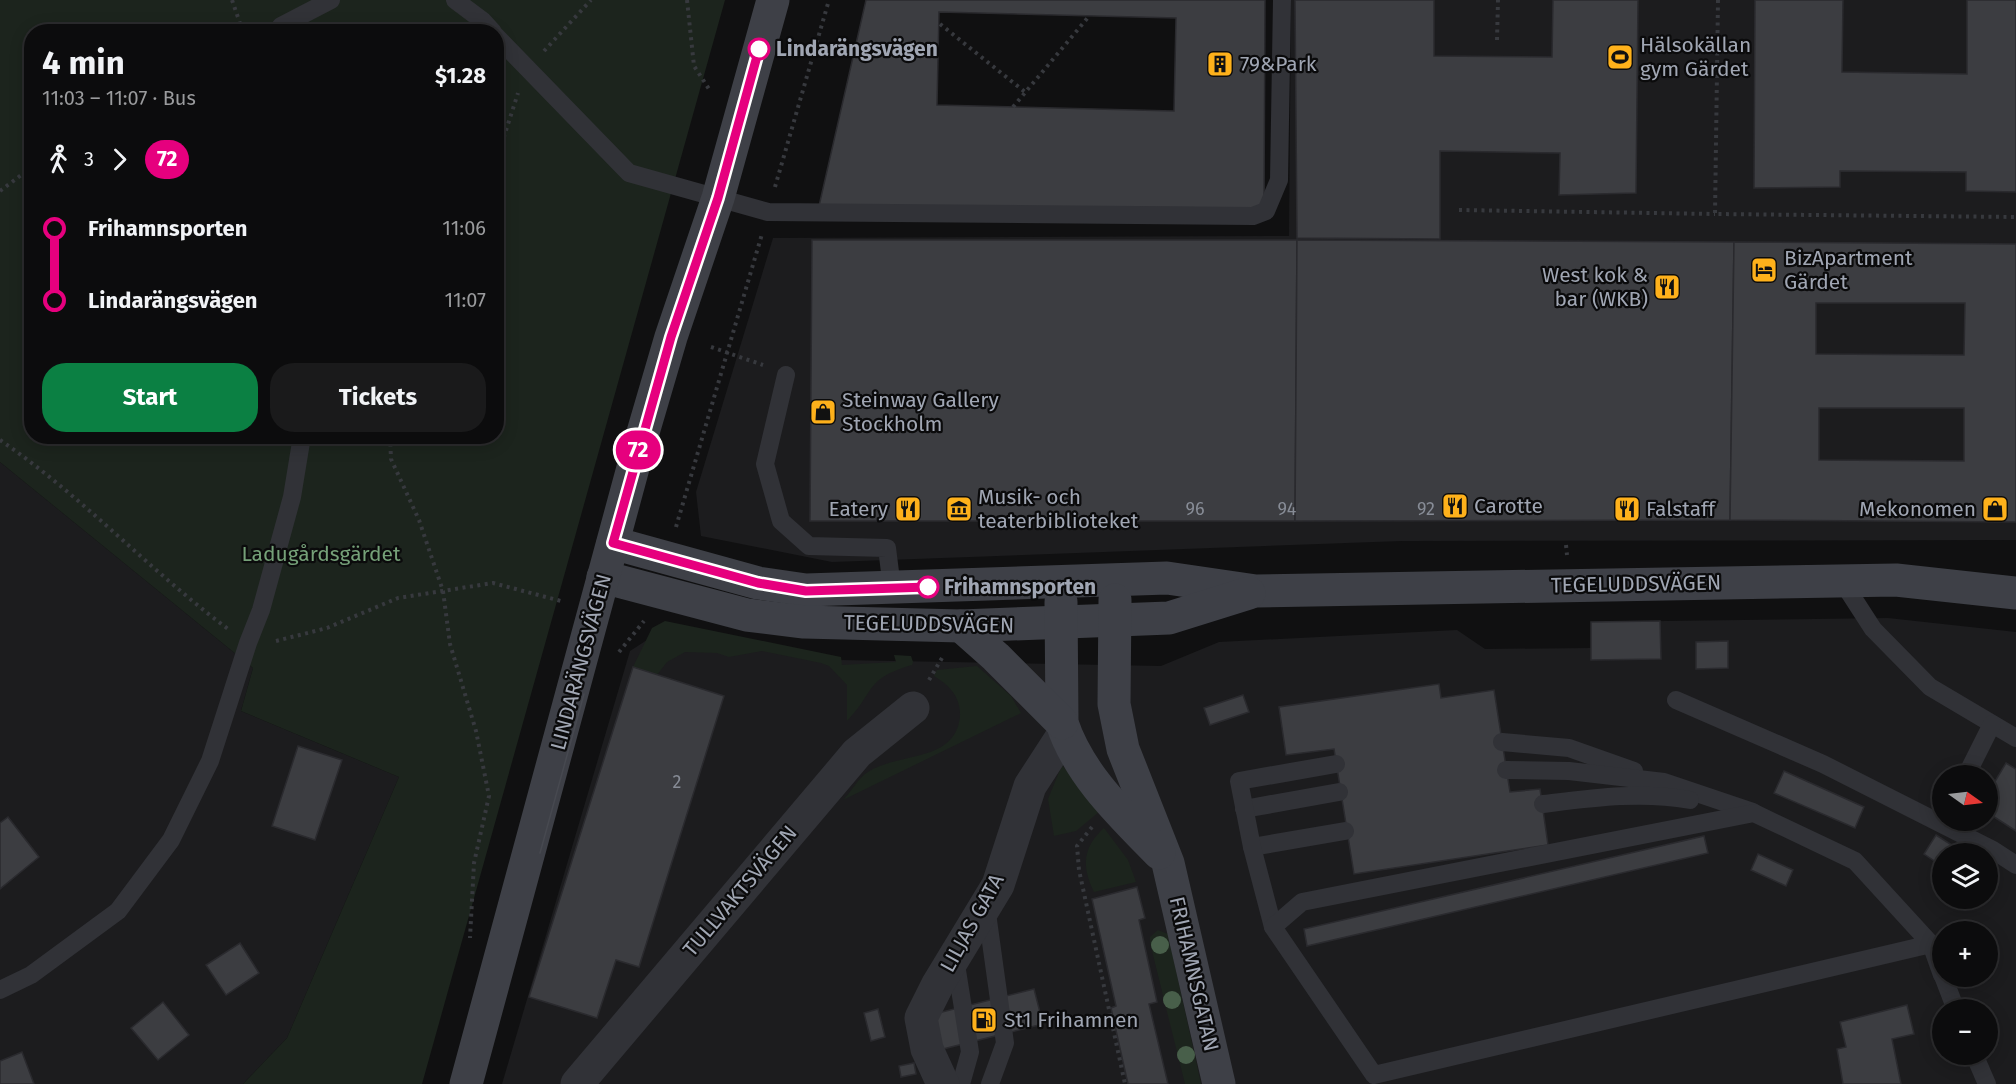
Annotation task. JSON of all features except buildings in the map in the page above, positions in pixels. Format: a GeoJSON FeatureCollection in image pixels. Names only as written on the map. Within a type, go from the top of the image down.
{"type":"FeatureCollection","features":[{"type":"Feature","properties":{"kind":"main road","name":"LINDARÄNGSVÄGEN"},"geometry":{"type":"LineString","coordinates":[[466,1084],[671,337],[718,198],[773,0]]}},
{"type":"Feature","properties":{"kind":"main road","name":"TEGELUDDSVÄGEN"},"geometry":{"type":"LineString","coordinates":[[613,543],[758,583],[806,591],[1167,578],[1256,591],[1896,580],[2016,593]]}},
{"type":"Feature","properties":{"kind":"main road","name":"TEGELUDDSVÄGEN"},"geometry":{"type":"LineString","coordinates":[[603,578],[747,615],[804,622],[961,626],[1060,624],[1169,618],[1256,591]]}},
{"type":"Feature","properties":{"kind":"main road","name":"FRIHAMNSGATAN"},"geometry":{"type":"LineString","coordinates":[[1115,580],[1114,704],[1122,749],[1168,863],[1219,1084]]}},
{"type":"Feature","properties":{"kind":"main road"},"geometry":{"type":"LineString","coordinates":[[1062,582],[1060,624],[1063,728]]}},
{"type":"Feature","properties":{"kind":"main road"},"geometry":{"type":"LineString","coordinates":[[961,626],[996,657],[1063,728],[1080,763],[1117,809],[1168,863]]}},
{"type":"Feature","properties":{"kind":"street","name":"TULLVAKTSVÄGEN"},"geometry":{"type":"LineString","coordinates":[[577,1084],[856,753],[913,708]]}},
{"type":"Feature","properties":{"kind":"street","name":"LILJAS GATA"},"geometry":{"type":"LineString","coordinates":[[943,1084],[927,1049],[921,1018],[998,885],[1030,786],[1063,728]]}},
{"type":"Feature","properties":{"kind":"lane"},"geometry":{"type":"LineString","coordinates":[[285,24],[331,0]]}},
{"type":"Feature","properties":{"kind":"lane"},"geometry":{"type":"LineString","coordinates":[[455,0],[486,24]]}},
{"type":"Feature","properties":{"kind":"lane"},"geometry":{"type":"LineString","coordinates":[[504,44],[629,173],[768,212],[1253,216],[1266,210],[1279,180],[1282,0]]}},
{"type":"Feature","properties":{"kind":"lane"},"geometry":{"type":"LineString","coordinates":[[786,375],[765,464],[781,521],[809,546],[887,548],[892,588]]}},
{"type":"Feature","properties":{"kind":"lane"},"geometry":{"type":"LineString","coordinates":[[0,990],[31,975],[118,911],[171,840],[210,761],[261,610],[292,497],[301,444]]}},
{"type":"Feature","properties":{"kind":"lane"},"geometry":{"type":"LineString","coordinates":[[1842,581],[1873,629],[1930,687],[2016,738]]}},
{"type":"Feature","properties":{"kind":"lane"},"geometry":{"type":"LineString","coordinates":[[1676,700],[1823,764],[1932,817]]}},
{"type":"Feature","properties":{"kind":"lane"},"geometry":{"type":"LineString","coordinates":[[1972,765],[1992,724]]}},
{"type":"Feature","properties":{"kind":"lane"},"geometry":{"type":"LineString","coordinates":[[1336,764],[1239,781],[1252,847],[1273,927],[1374,1075],[1931,944],[1855,861],[1754,813],[1569,748],[1502,742]]}},
{"type":"Feature","properties":{"kind":"lane"},"geometry":{"type":"LineString","coordinates":[[1506,770],[1569,771],[1664,782]]}},
{"type":"Feature","properties":{"kind":"lane"},"geometry":{"type":"LineString","coordinates":[[1244,809],[1339,792]]}},
{"type":"Feature","properties":{"kind":"lane"},"geometry":{"type":"LineString","coordinates":[[1543,804],[1615,795],[1668,796],[1754,813]]}},
{"type":"Feature","properties":{"kind":"lane"},"geometry":{"type":"LineString","coordinates":[[1273,927],[1302,902],[1754,813]]}},
{"type":"Feature","properties":{"kind":"lane"},"geometry":{"type":"LineString","coordinates":[[1252,847],[1346,831]]}},
{"type":"Feature","properties":{"kind":"lane"},"geometry":{"type":"LineString","coordinates":[[1958,831],[2016,865]]}},
{"type":"Feature","properties":{"kind":"lane"},"geometry":{"type":"LineString","coordinates":[[986,904],[1005,1043],[990,1084]]}},
{"type":"Feature","properties":{"kind":"lane"},"geometry":{"type":"LineString","coordinates":[[955,956],[970,1052],[961,1084]]}},
{"type":"Feature","properties":{"kind":"lane"},"geometry":{"type":"LineString","coordinates":[[1979,1065],[1987,1084]]}},
{"type":"Feature","properties":{"kind":"path"},"geometry":{"type":"LineString","coordinates":[[232,0],[240,24]]}},
{"type":"Feature","properties":{"kind":"path"},"geometry":{"type":"LineString","coordinates":[[687,0],[694,66],[709,89]]}},
{"type":"Feature","properties":{"kind":"path"},"geometry":{"type":"LineString","coordinates":[[676,528],[729,354],[829,0]]}},
{"type":"Feature","properties":{"kind":"path"},"geometry":{"type":"LineString","coordinates":[[1497,0],[1497,40]]}},
{"type":"Feature","properties":{"kind":"path"},"geometry":{"type":"LineString","coordinates":[[1715,214],[1718,0]]}},
{"type":"Feature","properties":{"kind":"path"},"geometry":{"type":"LineString","coordinates":[[1013,107],[1090,15]]}},
{"type":"Feature","properties":{"kind":"path"},"geometry":{"type":"LineString","coordinates":[[940,24],[1025,92]]}},
{"type":"Feature","properties":{"kind":"path"},"geometry":{"type":"LineString","coordinates":[[0,190],[24,173]]}},
{"type":"Feature","properties":{"kind":"path"},"geometry":{"type":"LineString","coordinates":[[1460,210],[2016,217]]}},
{"type":"Feature","properties":{"kind":"path"},"geometry":{"type":"LineString","coordinates":[[711,347],[763,366]]}},
{"type":"Feature","properties":{"kind":"path"},"geometry":{"type":"LineString","coordinates":[[390,444],[391,459],[420,520],[443,591],[450,644],[476,731],[489,796],[474,864],[470,946]]}},
{"type":"Feature","properties":{"kind":"path"},"geometry":{"type":"LineString","coordinates":[[520,591],[561,601]]}},
{"type":"Feature","properties":{"kind":"path"},"geometry":{"type":"LineString","coordinates":[[1117,809],[1090,829],[1077,846],[1079,870],[1125,1084]]}},
{"type":"Feature","properties":{"kind":"shaded area"},"geometry":{"type":"Polygon","coordinates":[[[1291,0],[2016,0],[2016,540],[1402,541],[832,562],[701,536],[696,492],[773,238],[1289,236],[1291,0]]]}},
{"type":"Feature","properties":{"kind":"shaded area"},"geometry":{"type":"Polygon","coordinates":[[[0,462],[253,668],[241,711],[399,777],[287,1038],[243,1084],[0,1084],[0,462]]]}},
{"type":"Feature","properties":{"kind":"shaded area"},"geometry":{"type":"Polygon","coordinates":[[[1888,618],[2016,632],[2016,1084],[502,1084],[630,651],[667,627],[840,660],[1161,666],[1219,642],[1457,630],[1485,649],[1591,648],[1591,622],[1888,618]]]}},
{"type":"Feature","properties":{"kind":"green space","name":"Ladugårdsgärdet"},"geometry":{"type":"Polygon","coordinates":[[[0,0],[725,0],[422,1084],[243,1084],[287,1038],[399,777],[241,711],[253,668],[0,462],[0,0]]]}},
{"type":"Feature","properties":{"kind":"green space"},"geometry":{"type":"Polygon","coordinates":[[[665,621],[841,657],[842,665],[896,662],[894,655],[911,656],[913,662],[912,665],[886,675],[878,681],[847,721],[847,685],[829,666],[821,663],[762,651],[729,657],[717,653],[685,652],[667,662],[657,675],[633,667],[652,628],[665,621]]]}},
{"type":"Feature","properties":{"kind":"green space"},"geometry":{"type":"Polygon","coordinates":[[[977,666],[1011,696],[1021,713],[843,800],[868,772],[894,761],[924,754],[948,742],[956,731],[960,709],[956,697],[949,688],[934,676],[937,670],[977,666]]]}},
{"type":"Feature","properties":{"kind":"green space"},"geometry":{"type":"Polygon","coordinates":[[[1062,765],[1100,811],[1076,831],[1054,836],[1048,799],[1062,765]]]}},
{"type":"Feature","properties":{"kind":"green space"},"geometry":{"type":"Polygon","coordinates":[[[1104,828],[1128,860],[1136,882],[1094,892],[1087,874],[1086,857],[1092,842],[1104,828]]]}},
{"type":"Feature","properties":{"kind":"green space"},"geometry":{"type":"Polygon","coordinates":[[[1158,930],[1168,934],[1201,1084],[1185,1084],[1150,943],[1150,937],[1158,930]]]}},
{"type":"Feature","properties":{"kind":"tram line"},"geometry":{"type":"LineString","coordinates":[[540,853],[584,694]]}},
{"type":"Feature","properties":{"kind":"bus line","name":"72"},"geometry":{"type":"LineString","coordinates":[[759,49],[718,198],[671,337],[613,543],[758,583],[806,591],[928,587]]}},
{"type":"Feature","properties":{"kind":"place","name":"Lindarängsvägen"},"geometry":{"type":"Point","coordinates":[759,49]}},
{"type":"Feature","properties":{"kind":"place","name":"Hälsokällan gym Gärdet"},"geometry":{"type":"Point","coordinates":[1620,57]}},
{"type":"Feature","properties":{"kind":"place","name":"79&Park"},"geometry":{"type":"Point","coordinates":[1220,64]}},
{"type":"Feature","properties":{"kind":"place","name":"BizApartment Gärdet"},"geometry":{"type":"Point","coordinates":[1764,270]}},
{"type":"Feature","properties":{"kind":"place","name":"West kok & bar (WKB)"},"geometry":{"type":"Point","coordinates":[1667,287]}},
{"type":"Feature","properties":{"kind":"place","name":"Steinway Gallery Stockholm"},"geometry":{"type":"Point","coordinates":[823,412]}},
{"type":"Feature","properties":{"kind":"place","name":"Carotte"},"geometry":{"type":"Point","coordinates":[1455,506]}},
{"type":"Feature","properties":{"kind":"place","name":"Eatery"},"geometry":{"type":"Point","coordinates":[908,509]}},
{"type":"Feature","properties":{"kind":"place","name":"Musik- och teaterbiblioteket"},"geometry":{"type":"Point","coordinates":[959,509]}},
{"type":"Feature","properties":{"kind":"place","name":"Falstaff"},"geometry":{"type":"Point","coordinates":[1627,509]}},
{"type":"Feature","properties":{"kind":"place","name":"Mekonomen"},"geometry":{"type":"Point","coordinates":[1995,509]}},
{"type":"Feature","properties":{"kind":"place","name":"Frihamnsporten"},"geometry":{"type":"Point","coordinates":[928,587]}},
{"type":"Feature","properties":{"kind":"place","name":"St1 Frihamnen"},"geometry":{"type":"Point","coordinates":[984,1020]}}]}
